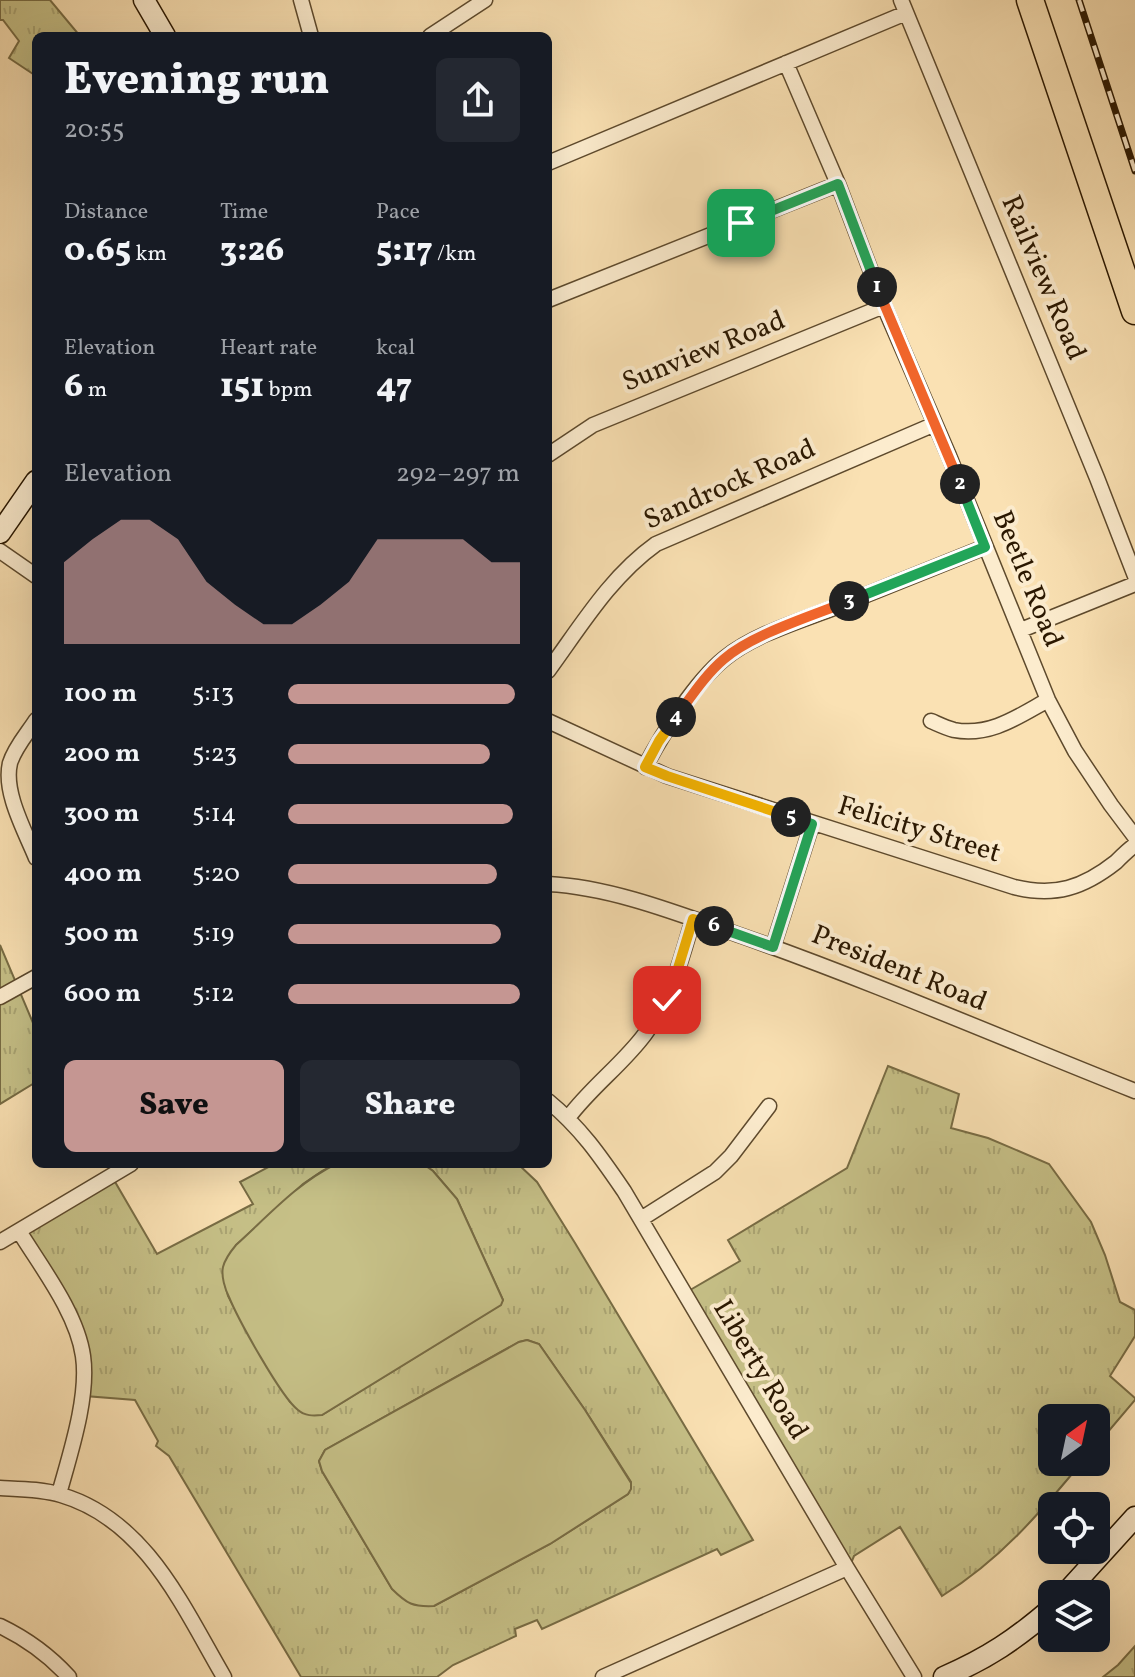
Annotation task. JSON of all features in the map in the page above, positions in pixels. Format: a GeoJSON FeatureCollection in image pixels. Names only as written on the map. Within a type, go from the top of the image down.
{"type":"FeatureCollection","features":[{"type":"Feature","properties":{"kind":"highway"},"geometry":{"type":"LineString","coordinates":[[1030,0],[1135,311]]}},
{"type":"Feature","properties":{"kind":"street"},"geometry":{"type":"LineString","coordinates":[[144,0],[163,32]]}},
{"type":"Feature","properties":{"kind":"street"},"geometry":{"type":"LineString","coordinates":[[301,0],[310,32]]}},
{"type":"Feature","properties":{"kind":"street"},"geometry":{"type":"LineString","coordinates":[[436,32],[485,0]]}},
{"type":"Feature","properties":{"kind":"street"},"geometry":{"type":"LineString","coordinates":[[552,161],[786,63],[903,7]]}},
{"type":"Feature","properties":{"kind":"street","name":"Railview Road"},"geometry":{"type":"LineString","coordinates":[[903,7],[1135,576]]}},
{"type":"Feature","properties":{"kind":"street","name":"Beetle Road"},"geometry":{"type":"LineString","coordinates":[[786,63],[1048,700],[1075,751],[1135,837]]}},
{"type":"Feature","properties":{"kind":"street"},"geometry":{"type":"LineString","coordinates":[[552,298],[838,184]]}},
{"type":"Feature","properties":{"kind":"street","name":"Sunview Road"},"geometry":{"type":"LineString","coordinates":[[552,452],[593,425],[884,306]]}},
{"type":"Feature","properties":{"kind":"street","name":"Sandrock Road"},"geometry":{"type":"LineString","coordinates":[[552,665],[616,580],[656,544],[935,424]]}},
{"type":"Feature","properties":{"kind":"street"},"geometry":{"type":"LineString","coordinates":[[0,533],[32,487]]}},
{"type":"Feature","properties":{"kind":"street"},"geometry":{"type":"LineString","coordinates":[[645,767],[659,741],[702,681],[723,659],[740,648],[794,623],[985,547]]}},
{"type":"Feature","properties":{"kind":"street"},"geometry":{"type":"LineString","coordinates":[[0,551],[32,573]]}},
{"type":"Feature","properties":{"kind":"street"},"geometry":{"type":"LineString","coordinates":[[1021,630],[1135,584]]}},
{"type":"Feature","properties":{"kind":"street"},"geometry":{"type":"LineString","coordinates":[[931,721],[953,730],[988,730],[1048,700]]}},
{"type":"Feature","properties":{"kind":"street","name":"Felicity Street"},"geometry":{"type":"LineString","coordinates":[[552,723],[667,776],[812,824],[1037,892],[1061,890],[1086,882],[1135,845]]}},
{"type":"Feature","properties":{"kind":"street"},"geometry":{"type":"LineString","coordinates":[[32,726],[16,749],[8,782],[32,848]]}},
{"type":"Feature","properties":{"kind":"street"},"geometry":{"type":"LineString","coordinates":[[773,947],[812,824]]}},
{"type":"Feature","properties":{"kind":"street","name":"President Road"},"geometry":{"type":"LineString","coordinates":[[552,884],[604,892],[773,947],[1135,1091]]}},
{"type":"Feature","properties":{"kind":"street"},"geometry":{"type":"LineString","coordinates":[[568,1118],[645,1035],[672,988],[693,919]]}},
{"type":"Feature","properties":{"kind":"street"},"geometry":{"type":"LineString","coordinates":[[0,997],[32,979]]}},
{"type":"Feature","properties":{"kind":"street","name":"Liberty Road"},"geometry":{"type":"LineString","coordinates":[[552,1104],[593,1146],[641,1219],[914,1677]]}},
{"type":"Feature","properties":{"kind":"street"},"geometry":{"type":"LineString","coordinates":[[641,1219],[715,1172],[769,1106]]}},
{"type":"Feature","properties":{"kind":"street"},"geometry":{"type":"LineString","coordinates":[[0,1242],[124,1168]]}},
{"type":"Feature","properties":{"kind":"street"},"geometry":{"type":"LineString","coordinates":[[19,1231],[66,1307],[83,1354],[85,1385],[59,1494]]}},
{"type":"Feature","properties":{"kind":"street"},"geometry":{"type":"LineString","coordinates":[[0,1488],[59,1494],[109,1518],[130,1535],[152,1558],[224,1677]]}},
{"type":"Feature","properties":{"kind":"street"},"geometry":{"type":"LineString","coordinates":[[1078,1580],[1135,1517]]}},
{"type":"Feature","properties":{"kind":"street"},"geometry":{"type":"LineString","coordinates":[[603,1677],[847,1568]]}},
{"type":"Feature","properties":{"kind":"street"},"geometry":{"type":"LineString","coordinates":[[944,1677],[1017,1638],[1038,1620]]}},
{"type":"Feature","properties":{"kind":"street"},"geometry":{"type":"LineString","coordinates":[[0,1626],[40,1650],[69,1677]]}},
{"type":"Feature","properties":{"kind":"green space"},"geometry":{"type":"Polygon","coordinates":[[[0,0],[50,0],[77,32],[32,32],[32,73],[9,58],[19,41],[0,20],[0,0]]]}},
{"type":"Feature","properties":{"kind":"green space"},"geometry":{"type":"Polygon","coordinates":[[[0,945],[32,1021],[32,1084],[0,1104],[0,945]]]}},
{"type":"Feature","properties":{"kind":"green space"},"geometry":{"type":"Polygon","coordinates":[[[888,1066],[959,1094],[951,1128],[988,1138],[1049,1164],[1091,1222],[1120,1302],[1135,1310],[1135,1336],[1110,1376],[1135,1400],[1110,1429],[1110,1404],[1038,1404],[1038,1476],[1070,1476],[1056,1492],[1038,1492],[1038,1513],[1034,1518],[982,1567],[942,1596],[900,1527],[854,1556],[849,1568],[685,1293],[740,1261],[728,1240],[847,1168],[888,1066]]]}},
{"type":"Feature","properties":{"kind":"green space"},"geometry":{"type":"Polygon","coordinates":[[[266,1168],[328,1168],[303,1184],[236,1245],[224,1281],[235,1309],[290,1402],[322,1415],[500,1305],[503,1300],[457,1199],[429,1168],[522,1168],[537,1182],[575,1243],[753,1540],[721,1555],[717,1549],[542,1629],[537,1620],[515,1629],[516,1636],[453,1665],[437,1677],[301,1677],[169,1456],[156,1446],[158,1441],[135,1400],[85,1396],[84,1354],[19,1231],[111,1175],[157,1254],[253,1204],[240,1182],[266,1168]],[[527,1340],[325,1450],[319,1461],[392,1589],[434,1606],[550,1544],[628,1494],[631,1482],[539,1344],[527,1340]]]}},
{"type":"Feature","properties":{"kind":"green space"},"geometry":{"type":"Polygon","coordinates":[[[329,1168],[429,1168],[433,1171],[457,1199],[503,1300],[501,1305],[322,1415],[312,1415],[298,1410],[271,1374],[234,1308],[223,1271],[236,1245],[295,1191],[329,1168]]]}},
{"type":"Feature","properties":{"kind":"green space"},"geometry":{"type":"Polygon","coordinates":[[[527,1340],[539,1344],[585,1410],[631,1483],[631,1489],[628,1494],[550,1544],[434,1606],[411,1604],[392,1589],[319,1461],[325,1450],[527,1340]]]}},
{"type":"Feature","properties":{"kind":"green space"},"geometry":{"type":"Polygon","coordinates":[[[1135,1646],[1135,1677],[1103,1677],[1118,1665],[1135,1646]]]}},
{"type":"Feature","properties":{"kind":"railway"},"geometry":{"type":"LineString","coordinates":[[1079,0],[1135,171]]}},
{"type":"Feature","properties":{"kind":"route"},"geometry":{"type":"LineString","coordinates":[[667,1000],[693,919],[773,947],[812,824],[645,767],[659,741],[702,681],[723,659],[740,648],[794,623],[985,547],[884,306],[838,184],[741,223]]}}]}
